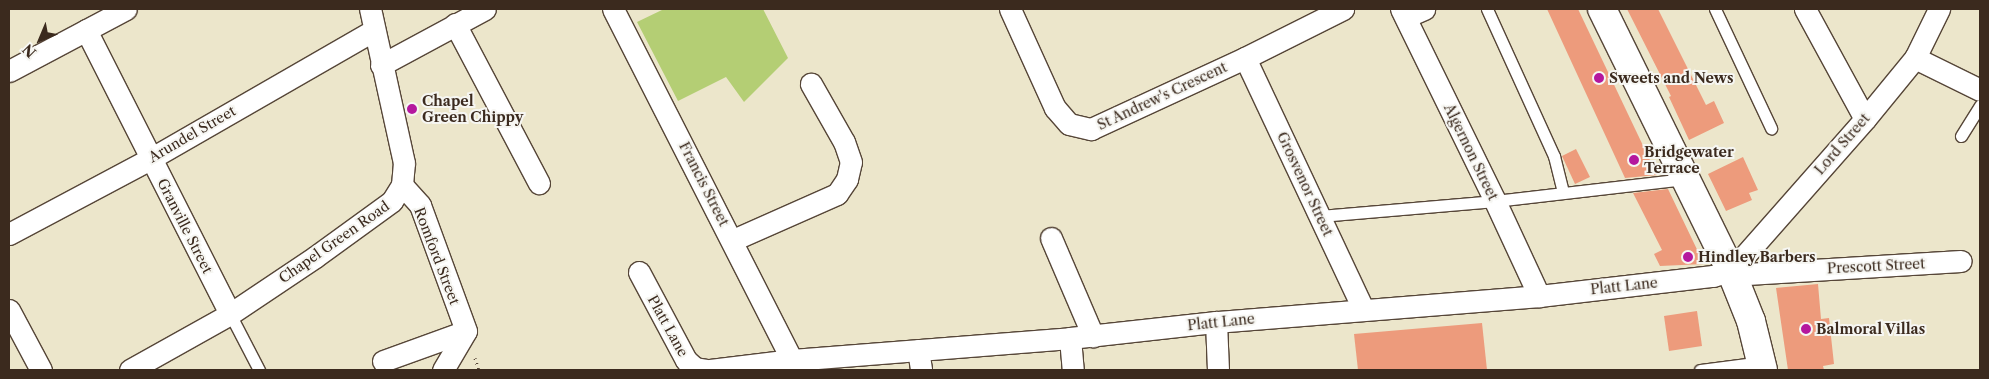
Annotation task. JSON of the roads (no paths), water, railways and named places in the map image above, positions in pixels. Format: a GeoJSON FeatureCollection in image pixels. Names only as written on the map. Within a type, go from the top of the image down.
{"type":"FeatureCollection","features":[{"type":"Feature","properties":{"kind":"highway"},"geometry":{"type":"LineString","coordinates":[[1602,9],[1731,270],[1751,321],[1763,366]]}},
{"type":"Feature","properties":{"kind":"street"},"geometry":{"type":"LineString","coordinates":[[370,9],[373,31],[404,163],[402,186]]}},
{"type":"Feature","properties":{"kind":"street"},"geometry":{"type":"LineString","coordinates":[[381,65],[484,9]]}},
{"type":"Feature","properties":{"kind":"street","name":"Francis Street"},"geometry":{"type":"LineString","coordinates":[[613,9],[733,240],[792,360]]}},
{"type":"Feature","properties":{"kind":"street","name":"St Andrew's Crescent"},"geometry":{"type":"LineString","coordinates":[[1010,9],[1056,108],[1069,124],[1091,129],[1245,58],[1344,9]]}},
{"type":"Feature","properties":{"kind":"street"},"geometry":{"type":"LineString","coordinates":[[1805,9],[1865,119]]}},
{"type":"Feature","properties":{"kind":"street","name":"Lord Street"},"geometry":{"type":"LineString","coordinates":[[1731,270],[1865,119],[1916,58],[1940,9]]}},
{"type":"Feature","properties":{"kind":"street"},"geometry":{"type":"LineString","coordinates":[[9,70],[86,30],[115,11]]}},
{"type":"Feature","properties":{"kind":"street","name":"Algernon Street"},"geometry":{"type":"LineString","coordinates":[[1410,12],[1538,296]]}},
{"type":"Feature","properties":{"kind":"street"},"geometry":{"type":"LineString","coordinates":[[455,24],[539,183]]}},
{"type":"Feature","properties":{"kind":"street","name":"Granville Street"},"geometry":{"type":"LineString","coordinates":[[86,30],[230,314]]}},
{"type":"Feature","properties":{"kind":"street","name":"Arundel Street"},"geometry":{"type":"LineString","coordinates":[[9,234],[150,158],[373,31]]}},
{"type":"Feature","properties":{"kind":"street","name":"Grosvenor Street"},"geometry":{"type":"LineString","coordinates":[[1245,58],[1363,309]]}},
{"type":"Feature","properties":{"kind":"street"},"geometry":{"type":"LineString","coordinates":[[1916,58],[1980,90]]}},
{"type":"Feature","properties":{"kind":"street"},"geometry":{"type":"LineString","coordinates":[[733,240],[836,194],[847,179],[851,162],[844,142],[812,84]]}},
{"type":"Feature","properties":{"kind":"street","name":"Chapel Green Road"},"geometry":{"type":"LineString","coordinates":[[130,370],[230,314],[346,236],[392,201],[402,186]]}},
{"type":"Feature","properties":{"kind":"street","name":"Romford Street"},"geometry":{"type":"LineString","coordinates":[[402,186],[420,206],[466,331]]}},
{"type":"Feature","properties":{"kind":"street"},"geometry":{"type":"LineString","coordinates":[[1051,238],[1092,336]]}},
{"type":"Feature","properties":{"kind":"street","name":"Prescott Street"},"geometry":{"type":"LineString","coordinates":[[1731,270],[1747,274],[1961,261]]}},
{"type":"Feature","properties":{"kind":"street","name":"Platt Lane"},"geometry":{"type":"LineString","coordinates":[[710,370],[792,360],[919,360],[1070,338],[1216,322],[1538,296],[1713,276],[1731,270]]}},
{"type":"Feature","properties":{"kind":"street","name":"Platt Lane"},"geometry":{"type":"LineString","coordinates":[[639,272],[686,360],[696,368],[706,370]]}},
{"type":"Feature","properties":{"kind":"street"},"geometry":{"type":"LineString","coordinates":[[9,310],[42,370]]}},
{"type":"Feature","properties":{"kind":"street"},"geometry":{"type":"LineString","coordinates":[[1216,322],[1218,370]]}},
{"type":"Feature","properties":{"kind":"street"},"geometry":{"type":"LineString","coordinates":[[383,361],[466,331]]}},
{"type":"Feature","properties":{"kind":"street"},"geometry":{"type":"LineString","coordinates":[[443,370],[466,331]]}},
{"type":"Feature","properties":{"kind":"street"},"geometry":{"type":"LineString","coordinates":[[1070,338],[1073,370]]}},
{"type":"Feature","properties":{"kind":"lane"},"geometry":{"type":"LineString","coordinates":[[1487,9],[1554,156],[1563,193]]}},
{"type":"Feature","properties":{"kind":"lane"},"geometry":{"type":"LineString","coordinates":[[1715,9],[1771,128]]}},
{"type":"Feature","properties":{"kind":"lane"},"geometry":{"type":"LineString","coordinates":[[1960,136],[1980,105]]}},
{"type":"Feature","properties":{"kind":"lane"},"geometry":{"type":"LineString","coordinates":[[1320,216],[1495,200],[1685,179]]}},
{"type":"Feature","properties":{"kind":"lane"},"geometry":{"type":"LineString","coordinates":[[230,314],[259,370]]}},
{"type":"Feature","properties":{"kind":"lane"},"geometry":{"type":"LineString","coordinates":[[1700,370],[1763,366]]}},
{"type":"Feature","properties":{"kind":"place","name":"Sweets and News"},"geometry":{"type":"Point","coordinates":[1599,78]}},
{"type":"Feature","properties":{"kind":"place","name":"Chapel Green Chippy"},"geometry":{"type":"Point","coordinates":[412,109]}},
{"type":"Feature","properties":{"kind":"place","name":"Bridgewater Terrace"},"geometry":{"type":"Point","coordinates":[1634,160]}},
{"type":"Feature","properties":{"kind":"place","name":"Hindley Barbers"},"geometry":{"type":"Point","coordinates":[1688,257]}},
{"type":"Feature","properties":{"kind":"place","name":"Balmoral Villas"},"geometry":{"type":"Point","coordinates":[1806,329]}}]}
